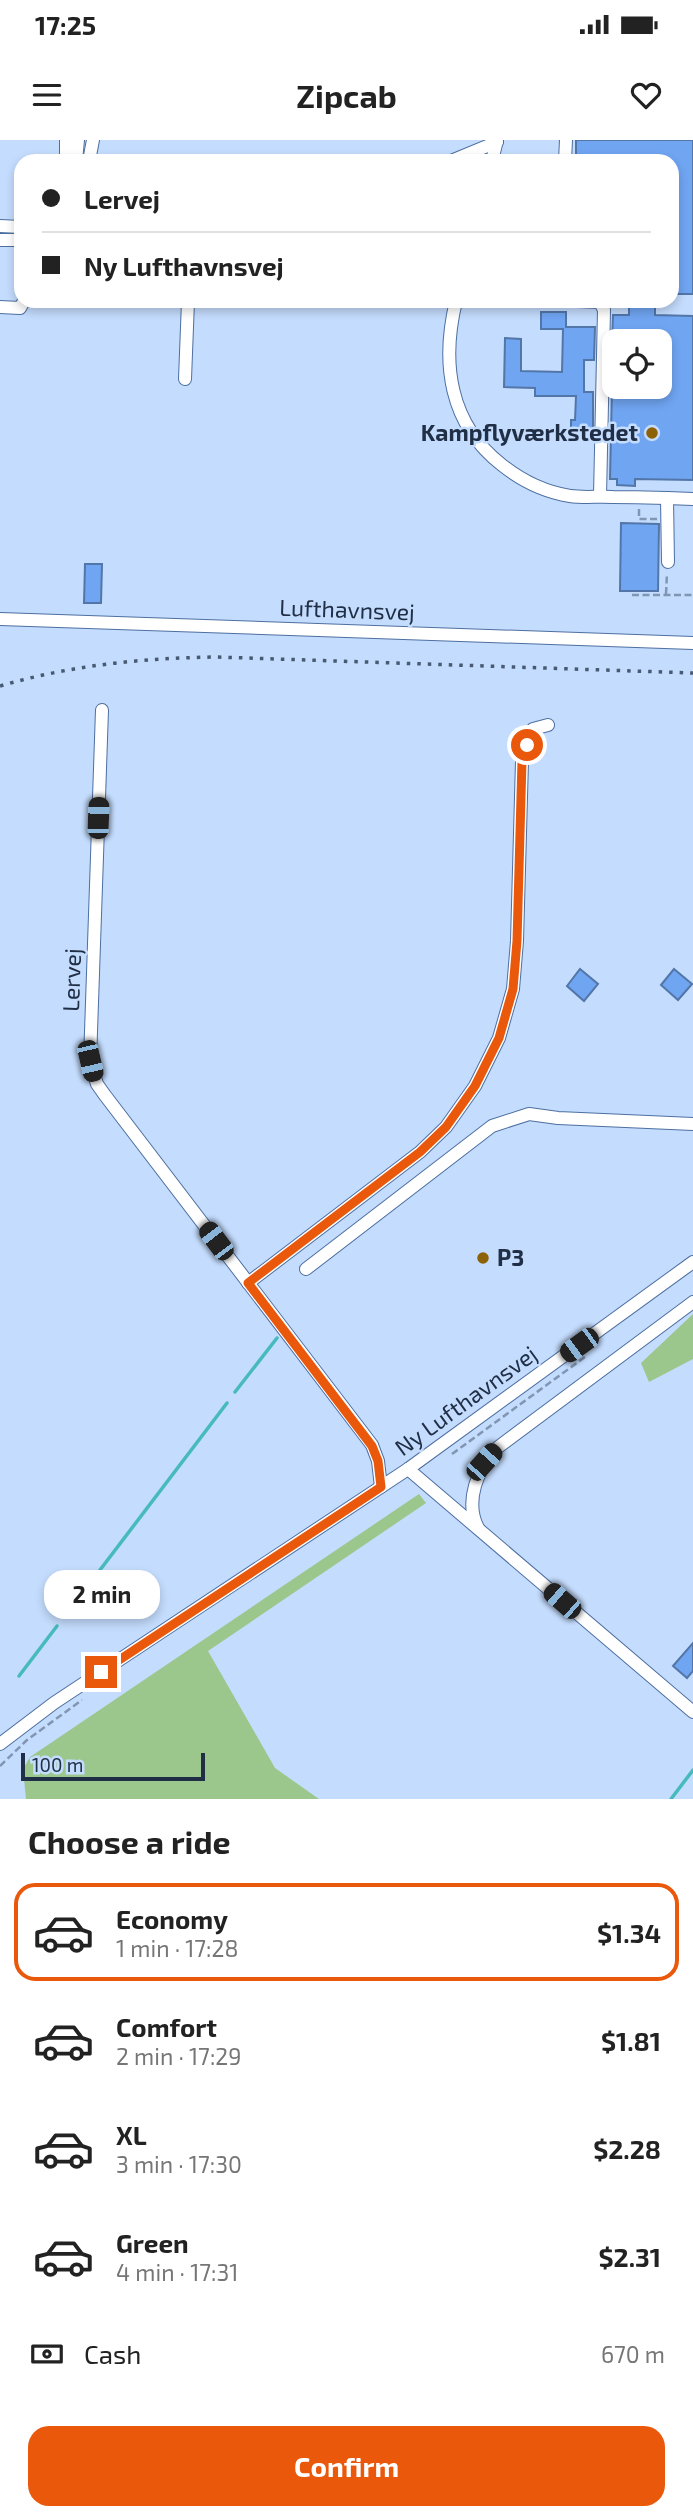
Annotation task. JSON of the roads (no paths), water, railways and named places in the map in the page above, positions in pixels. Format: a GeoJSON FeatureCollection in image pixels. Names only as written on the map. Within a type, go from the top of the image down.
{"type":"FeatureCollection","features":[{"type":"Feature","properties":{"kind":"street"},"geometry":{"type":"LineString","coordinates":[[467,154],[496,141]]}},
{"type":"Feature","properties":{"kind":"street"},"geometry":{"type":"LineString","coordinates":[[185,379],[188,308]]}},
{"type":"Feature","properties":{"kind":"street"},"geometry":{"type":"LineString","coordinates":[[454,308],[449,367],[454,392],[471,433],[494,459],[537,487],[572,496],[693,499]]}},
{"type":"Feature","properties":{"kind":"street"},"geometry":{"type":"LineString","coordinates":[[600,496],[603,308]]}},
{"type":"Feature","properties":{"kind":"street"},"geometry":{"type":"LineString","coordinates":[[667,498],[668,562]]}},
{"type":"Feature","properties":{"kind":"street","name":"Lufthavnsvej"},"geometry":{"type":"LineString","coordinates":[[0,619],[693,643]]}},
{"type":"Feature","properties":{"kind":"street","name":"Lervej"},"geometry":{"type":"LineString","coordinates":[[102,710],[90,1061],[94,1076],[104,1094],[372,1446],[378,1461],[381,1487]]}},
{"type":"Feature","properties":{"kind":"street"},"geometry":{"type":"LineString","coordinates":[[248,1283],[420,1152],[446,1127],[475,1086],[499,1038],[513,989],[517,941],[522,761],[533,729],[548,725]]}},
{"type":"Feature","properties":{"kind":"street"},"geometry":{"type":"LineString","coordinates":[[306,1269],[492,1126],[529,1114],[693,1124]]}},
{"type":"Feature","properties":{"kind":"street","name":"Ny Lufthavnsvej"},"geometry":{"type":"LineString","coordinates":[[0,1744],[54,1703],[408,1469],[693,1262]]}},
{"type":"Feature","properties":{"kind":"street"},"geometry":{"type":"LineString","coordinates":[[480,1531],[474,1516],[477,1477],[484,1462],[496,1448],[693,1302]]}},
{"type":"Feature","properties":{"kind":"street"},"geometry":{"type":"LineString","coordinates":[[408,1469],[690,1704]]}},
{"type":"Feature","properties":{"kind":"street","name":"Ny Lufthavnsvej"},"geometry":{"type":"LineString","coordinates":[[0,1751],[15,1733]]}},
{"type":"Feature","properties":{"kind":"waterway"},"geometry":{"type":"LineString","coordinates":[[235,1392],[277,1338]]}},
{"type":"Feature","properties":{"kind":"waterway"},"geometry":{"type":"LineString","coordinates":[[65,1616],[227,1403]]}},
{"type":"Feature","properties":{"kind":"waterway"},"geometry":{"type":"LineString","coordinates":[[19,1676],[57,1626]]}},
{"type":"Feature","properties":{"kind":"waterway"},"geometry":{"type":"LineString","coordinates":[[671,1799],[693,1770]]}},
{"type":"Feature","properties":{"kind":"railway"},"geometry":{"type":"LineString","coordinates":[[0,686],[108,664],[217,657],[693,673]]}},
{"type":"Feature","properties":{"kind":"place","name":"Kampflyværkstedet"},"geometry":{"type":"Point","coordinates":[652,433]}},
{"type":"Feature","properties":{"kind":"place","name":"P3"},"geometry":{"type":"Point","coordinates":[483,1258]}}]}
